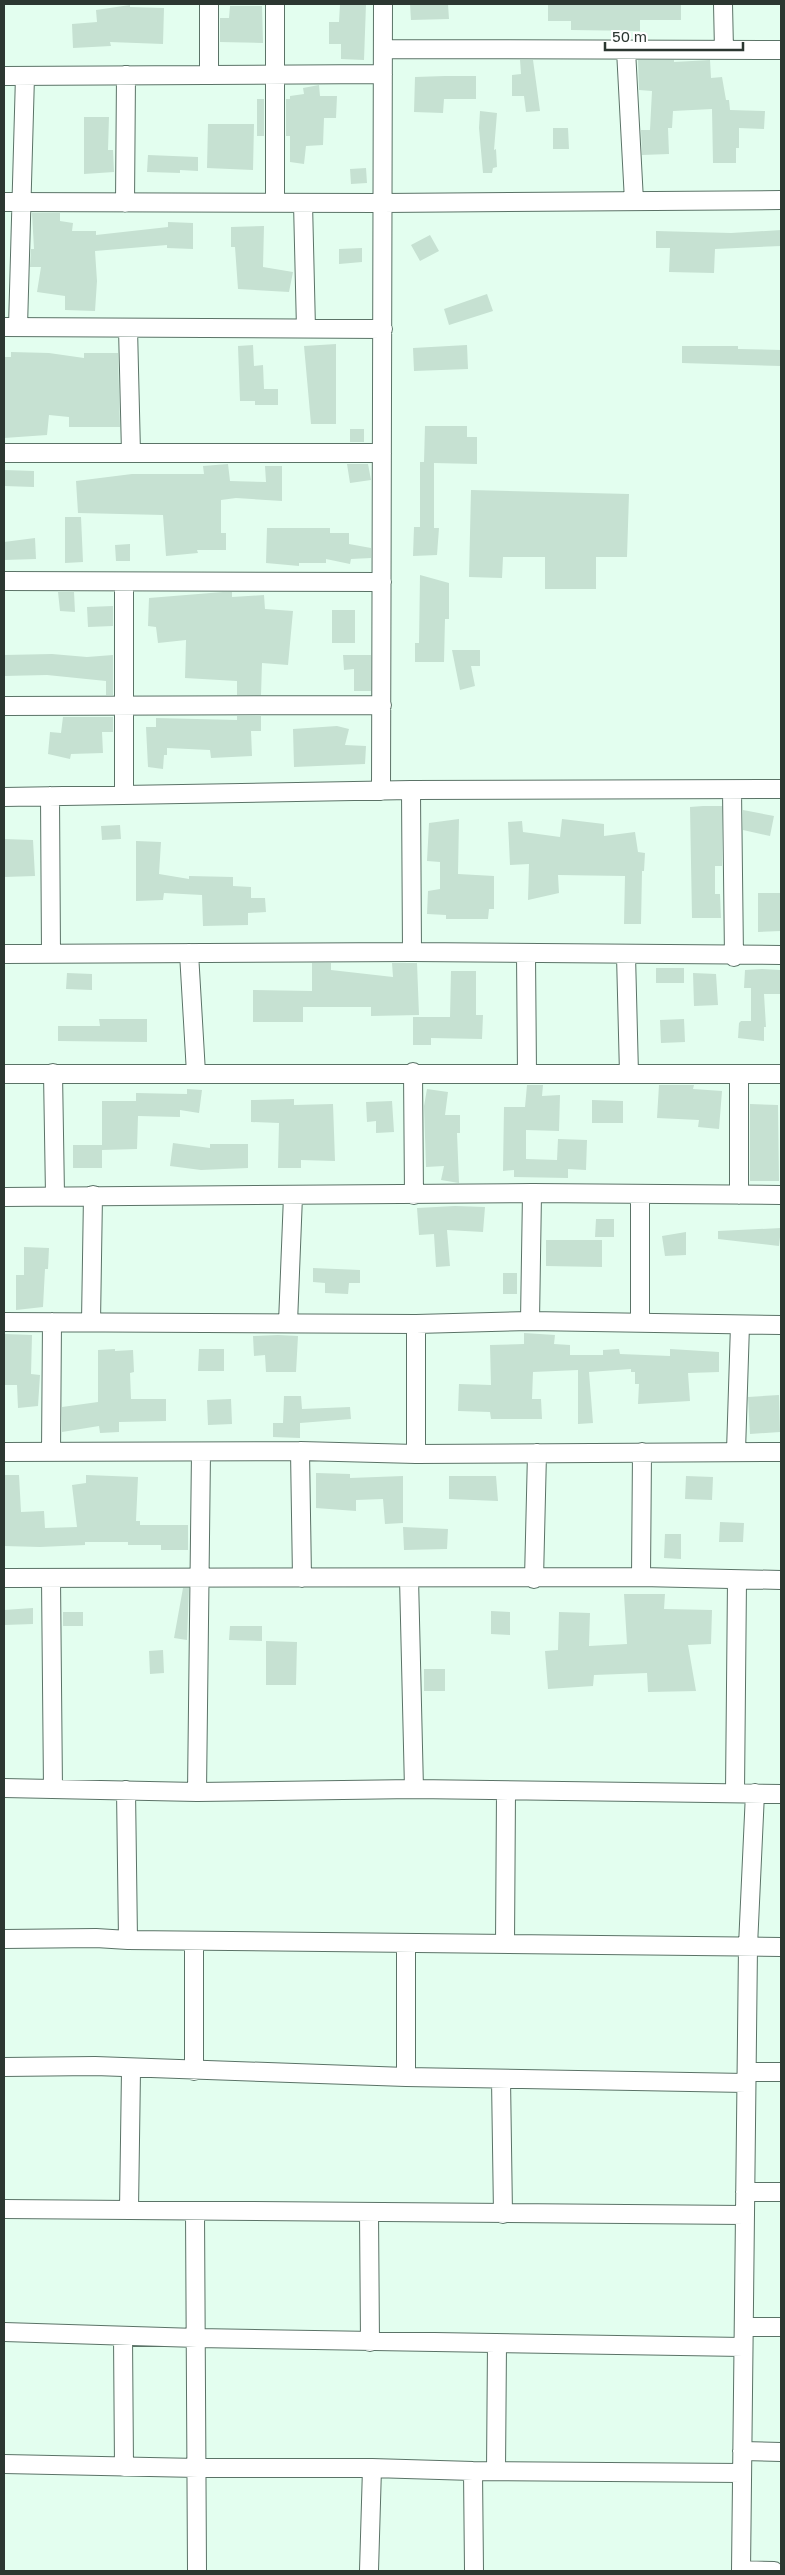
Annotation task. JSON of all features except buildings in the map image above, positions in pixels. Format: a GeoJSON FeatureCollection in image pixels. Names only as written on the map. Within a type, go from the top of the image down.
{"type":"FeatureCollection","features":[{"type":"Feature","properties":{"kind":"street"},"geometry":{"type":"LineString","coordinates":[[209,4],[209,74]]}},
{"type":"Feature","properties":{"kind":"street"},"geometry":{"type":"LineString","coordinates":[[275,4],[275,203]]}},
{"type":"Feature","properties":{"kind":"street"},"geometry":{"type":"LineString","coordinates":[[382,791],[383,4]]}},
{"type":"Feature","properties":{"kind":"street"},"geometry":{"type":"LineString","coordinates":[[723,4],[724,50]]}},
{"type":"Feature","properties":{"kind":"street"},"geometry":{"type":"LineString","coordinates":[[383,49],[781,50]]}},
{"type":"Feature","properties":{"kind":"street"},"geometry":{"type":"LineString","coordinates":[[626,50],[634,201]]}},
{"type":"Feature","properties":{"kind":"street"},"geometry":{"type":"LineString","coordinates":[[4,76],[383,74]]}},
{"type":"Feature","properties":{"kind":"street"},"geometry":{"type":"LineString","coordinates":[[125,203],[126,75]]}},
{"type":"Feature","properties":{"kind":"street"},"geometry":{"type":"LineString","coordinates":[[25,76],[12,202],[11,327],[382,329]]}},
{"type":"Feature","properties":{"kind":"street"},"geometry":{"type":"LineString","coordinates":[[12,202],[383,203],[781,200]]}},
{"type":"Feature","properties":{"kind":"street"},"geometry":{"type":"LineString","coordinates":[[303,203],[306,329]]}},
{"type":"Feature","properties":{"kind":"street"},"geometry":{"type":"LineString","coordinates":[[128,328],[131,453]]}},
{"type":"Feature","properties":{"kind":"street"},"geometry":{"type":"LineString","coordinates":[[4,453],[382,453]]}},
{"type":"Feature","properties":{"kind":"street"},"geometry":{"type":"LineString","coordinates":[[4,581],[382,582]]}},
{"type":"Feature","properties":{"kind":"street"},"geometry":{"type":"LineString","coordinates":[[124,582],[124,795]]}},
{"type":"Feature","properties":{"kind":"street"},"geometry":{"type":"LineString","coordinates":[[4,706],[382,705]]}},
{"type":"Feature","properties":{"kind":"street"},"geometry":{"type":"LineString","coordinates":[[4,797],[411,790],[781,789]]}},
{"type":"Feature","properties":{"kind":"street"},"geometry":{"type":"LineString","coordinates":[[411,790],[412,952]]}},
{"type":"Feature","properties":{"kind":"street"},"geometry":{"type":"LineString","coordinates":[[732,790],[734,957]]}},
{"type":"Feature","properties":{"kind":"street"},"geometry":{"type":"LineString","coordinates":[[50,796],[51,954]]}},
{"type":"Feature","properties":{"kind":"street"},"geometry":{"type":"LineString","coordinates":[[4,954],[412,952],[734,957],[781,956]]}},
{"type":"Feature","properties":{"kind":"street"},"geometry":{"type":"LineString","coordinates":[[189,953],[196,1073]]}},
{"type":"Feature","properties":{"kind":"street"},"geometry":{"type":"LineString","coordinates":[[526,954],[527,1073]]}},
{"type":"Feature","properties":{"kind":"street"},"geometry":{"type":"LineString","coordinates":[[626,955],[629,1074]]}},
{"type":"Feature","properties":{"kind":"street"},"geometry":{"type":"LineString","coordinates":[[413,1072],[414,1196]]}},
{"type":"Feature","properties":{"kind":"street"},"geometry":{"type":"LineString","coordinates":[[4,1074],[413,1072],[781,1074]]}},
{"type":"Feature","properties":{"kind":"street"},"geometry":{"type":"LineString","coordinates":[[53,1073],[55,1195]]}},
{"type":"Feature","properties":{"kind":"street"},"geometry":{"type":"LineString","coordinates":[[739,1074],[739,1195]]}},
{"type":"Feature","properties":{"kind":"street"},"geometry":{"type":"LineString","coordinates":[[530,1321],[532,1193]]}},
{"type":"Feature","properties":{"kind":"street"},"geometry":{"type":"LineString","coordinates":[[4,1197],[55,1195],[414,1196],[532,1193],[781,1195]]}},
{"type":"Feature","properties":{"kind":"street"},"geometry":{"type":"LineString","coordinates":[[91,1322],[93,1195]]}},
{"type":"Feature","properties":{"kind":"street"},"geometry":{"type":"LineString","coordinates":[[640,1195],[640,1323]]}},
{"type":"Feature","properties":{"kind":"street"},"geometry":{"type":"LineString","coordinates":[[288,1323],[293,1196]]}},
{"type":"Feature","properties":{"kind":"street"},"geometry":{"type":"LineString","coordinates":[[4,1322],[416,1324],[530,1321],[781,1325]]}},
{"type":"Feature","properties":{"kind":"street"},"geometry":{"type":"LineString","coordinates":[[51,1452],[52,1322]]}},
{"type":"Feature","properties":{"kind":"street"},"geometry":{"type":"LineString","coordinates":[[416,1324],[416,1454]]}},
{"type":"Feature","properties":{"kind":"street"},"geometry":{"type":"LineString","coordinates":[[736,1451],[740,1325]]}},
{"type":"Feature","properties":{"kind":"street"},"geometry":{"type":"LineString","coordinates":[[4,1452],[416,1454],[781,1452]]}},
{"type":"Feature","properties":{"kind":"street"},"geometry":{"type":"LineString","coordinates":[[197,1792],[201,1452]]}},
{"type":"Feature","properties":{"kind":"street"},"geometry":{"type":"LineString","coordinates":[[300,1452],[302,1578]]}},
{"type":"Feature","properties":{"kind":"street"},"geometry":{"type":"LineString","coordinates":[[641,1577],[642,1452]]}},
{"type":"Feature","properties":{"kind":"street"},"geometry":{"type":"LineString","coordinates":[[534,1579],[537,1453]]}},
{"type":"Feature","properties":{"kind":"street"},"geometry":{"type":"LineString","coordinates":[[4,1578],[534,1579],[641,1577],[781,1580]]}},
{"type":"Feature","properties":{"kind":"street"},"geometry":{"type":"LineString","coordinates":[[51,1578],[52,1788]]}},
{"type":"Feature","properties":{"kind":"street"},"geometry":{"type":"LineString","coordinates":[[409,1578],[414,1789]]}},
{"type":"Feature","properties":{"kind":"street"},"geometry":{"type":"LineString","coordinates":[[735,1792],[736,1580]]}},
{"type":"Feature","properties":{"kind":"street"},"geometry":{"type":"LineString","coordinates":[[4,1788],[197,1792],[414,1789],[781,1794]]}},
{"type":"Feature","properties":{"kind":"street"},"geometry":{"type":"LineString","coordinates":[[126,1790],[128,1940]]}},
{"type":"Feature","properties":{"kind":"street"},"geometry":{"type":"LineString","coordinates":[[505,1944],[506,1791]]}},
{"type":"Feature","properties":{"kind":"street"},"geometry":{"type":"LineString","coordinates":[[755,1793],[748,1946],[741,2571],[774,2571]]}},
{"type":"Feature","properties":{"kind":"street"},"geometry":{"type":"LineString","coordinates":[[4,1939],[96,1938],[406,1944],[781,1947]]}},
{"type":"Feature","properties":{"kind":"street"},"geometry":{"type":"LineString","coordinates":[[194,1941],[194,2071]]}},
{"type":"Feature","properties":{"kind":"street"},"geometry":{"type":"LineString","coordinates":[[406,1944],[406,2077]]}},
{"type":"Feature","properties":{"kind":"street"},"geometry":{"type":"LineString","coordinates":[[4,2067],[95,2066],[131,2070],[501,2079],[747,2077],[781,2072]]}},
{"type":"Feature","properties":{"kind":"street"},"geometry":{"type":"LineString","coordinates":[[129,2210],[131,2070]]}},
{"type":"Feature","properties":{"kind":"street"},"geometry":{"type":"LineString","coordinates":[[501,2079],[503,2214]]}},
{"type":"Feature","properties":{"kind":"street"},"geometry":{"type":"LineString","coordinates":[[745,2192],[781,2192]]}},
{"type":"Feature","properties":{"kind":"street"},"geometry":{"type":"LineString","coordinates":[[4,2209],[745,2215]]}},
{"type":"Feature","properties":{"kind":"street"},"geometry":{"type":"LineString","coordinates":[[195,2211],[198,2468],[197,2571]]}},
{"type":"Feature","properties":{"kind":"street"},"geometry":{"type":"LineString","coordinates":[[369,2213],[370,2342]]}},
{"type":"Feature","properties":{"kind":"street"},"geometry":{"type":"LineString","coordinates":[[744,2326],[781,2327]]}},
{"type":"Feature","properties":{"kind":"street"},"geometry":{"type":"LineString","coordinates":[[4,2332],[370,2342],[743,2347]]}},
{"type":"Feature","properties":{"kind":"street"},"geometry":{"type":"LineString","coordinates":[[123,2336],[124,2467]]}},
{"type":"Feature","properties":{"kind":"street"},"geometry":{"type":"LineString","coordinates":[[496,2471],[497,2343]]}},
{"type":"Feature","properties":{"kind":"street"},"geometry":{"type":"LineString","coordinates":[[742,2451],[781,2452]]}},
{"type":"Feature","properties":{"kind":"street"},"geometry":{"type":"LineString","coordinates":[[4,2464],[198,2468],[372,2468],[473,2471],[742,2473]]}},
{"type":"Feature","properties":{"kind":"street"},"geometry":{"type":"LineString","coordinates":[[369,2571],[372,2468]]}},
{"type":"Feature","properties":{"kind":"street"},"geometry":{"type":"LineString","coordinates":[[473,2471],[474,2571]]}}]}
